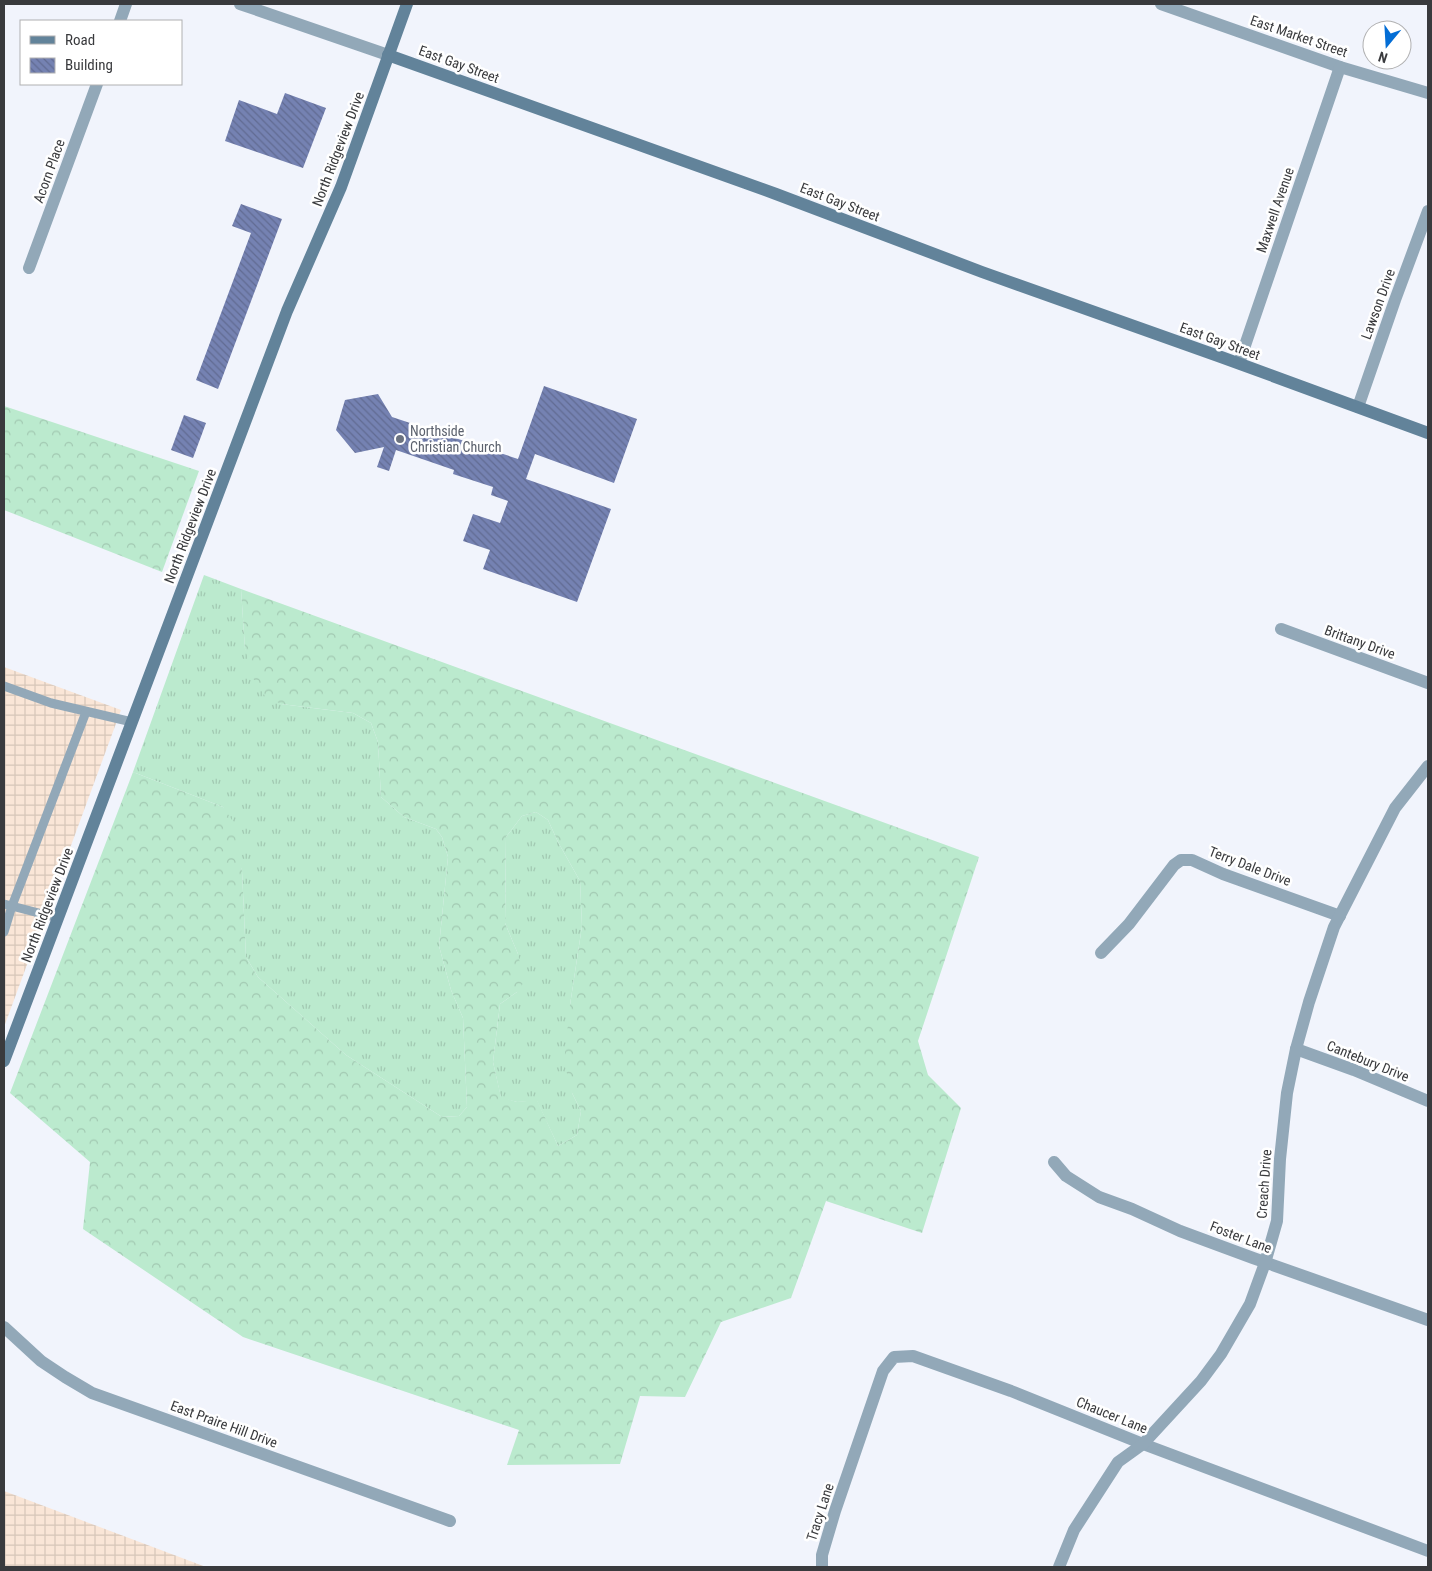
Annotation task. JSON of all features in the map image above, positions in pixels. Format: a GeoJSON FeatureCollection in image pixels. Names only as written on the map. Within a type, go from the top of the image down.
{"type":"FeatureCollection","features":[{"type":"Feature","properties":{"kind":"main road","name":"North Ridgeview Drive"},"geometry":{"type":"LineString","coordinates":[[4,1061],[287,311],[341,187],[407,4]]}},
{"type":"Feature","properties":{"kind":"main road","name":"East Gay Street"},"geometry":{"type":"LineString","coordinates":[[388,55],[776,194],[982,272],[1428,433]]}},
{"type":"Feature","properties":{"kind":"street"},"geometry":{"type":"LineString","coordinates":[[120,20],[126,4]]}},
{"type":"Feature","properties":{"kind":"street","name":"East Gay Street"},"geometry":{"type":"LineString","coordinates":[[240,4],[388,55]]}},
{"type":"Feature","properties":{"kind":"street","name":"East Market Street"},"geometry":{"type":"LineString","coordinates":[[1161,4],[1340,67],[1428,93]]}},
{"type":"Feature","properties":{"kind":"street","name":"Maxwell Avenue"},"geometry":{"type":"LineString","coordinates":[[1239,364],[1340,67]]}},
{"type":"Feature","properties":{"kind":"street","name":"Acorn Place"},"geometry":{"type":"LineString","coordinates":[[29,268],[97,85]]}},
{"type":"Feature","properties":{"kind":"street","name":"Lawson Drive"},"geometry":{"type":"LineString","coordinates":[[1358,407],[1428,211]]}},
{"type":"Feature","properties":{"kind":"street","name":"Brittany Drive"},"geometry":{"type":"LineString","coordinates":[[1281,628],[1428,683]]}},
{"type":"Feature","properties":{"kind":"street","name":"Creach Drive"},"geometry":{"type":"LineString","coordinates":[[1059,1567],[1074,1530],[1118,1462],[1143,1444],[1201,1381],[1221,1354],[1250,1304],[1266,1263],[1277,1221],[1280,1159],[1287,1093],[1296,1049],[1309,1002],[1334,927],[1395,808],[1428,766]]}},
{"type":"Feature","properties":{"kind":"street","name":"Terry Dale Drive"},"geometry":{"type":"LineString","coordinates":[[1100,953],[1129,924],[1174,865],[1181,860],[1192,860],[1223,874],[1340,916]]}},
{"type":"Feature","properties":{"kind":"street","name":"Cantebury Drive"},"geometry":{"type":"LineString","coordinates":[[1296,1049],[1354,1070],[1428,1101]]}},
{"type":"Feature","properties":{"kind":"street","name":"Foster Lane"},"geometry":{"type":"LineString","coordinates":[[1054,1162],[1066,1176],[1099,1197],[1132,1209],[1180,1231],[1428,1320]]}},
{"type":"Feature","properties":{"kind":"street","name":"East Praire Hill Drive"},"geometry":{"type":"LineString","coordinates":[[4,1327],[41,1361],[65,1378],[92,1393],[450,1521]]}},
{"type":"Feature","properties":{"kind":"street","name":"Chaucer Lane"},"geometry":{"type":"LineString","coordinates":[[851,1466],[883,1372],[894,1356],[913,1356],[1011,1391],[1143,1444],[1428,1551]]}},
{"type":"Feature","properties":{"kind":"street","name":"Tracy Lane"},"geometry":{"type":"LineString","coordinates":[[822,1567],[822,1555],[851,1466]]}},
{"type":"Feature","properties":{"kind":"lane"},"geometry":{"type":"LineString","coordinates":[[4,686],[51,703],[132,722]]}},
{"type":"Feature","properties":{"kind":"lane"},"geometry":{"type":"LineString","coordinates":[[4,932],[8,905],[86,712]]}},
{"type":"Feature","properties":{"kind":"lane"},"geometry":{"type":"LineString","coordinates":[[8,905],[58,918]]}},
{"type":"Feature","properties":{"kind":"shaded area"},"geometry":{"type":"Polygon","coordinates":[[[4,667],[121,710],[4,1027],[4,667]]]}},
{"type":"Feature","properties":{"kind":"shaded area"},"geometry":{"type":"Polygon","coordinates":[[[4,1491],[206,1567],[4,1567],[4,1491]]]}},
{"type":"Feature","properties":{"kind":"green space"},"geometry":{"type":"Polygon","coordinates":[[[4,406],[199,471],[162,572],[4,510],[4,406]]]}},
{"type":"Feature","properties":{"kind":"green space"},"geometry":{"type":"Polygon","coordinates":[[[204,575],[241,589],[245,649],[281,704],[353,713],[371,723],[378,742],[381,797],[404,817],[436,829],[442,837],[448,857],[439,946],[451,990],[463,1018],[467,1107],[459,1116],[442,1117],[346,1055],[258,977],[246,957],[242,871],[223,807],[133,772],[204,575]]]}},
{"type":"Feature","properties":{"kind":"green space"},"geometry":{"type":"Polygon","coordinates":[[[241,589],[979,857],[918,1041],[928,1075],[961,1108],[922,1233],[826,1201],[791,1298],[721,1322],[685,1397],[640,1396],[620,1464],[507,1465],[519,1430],[243,1337],[83,1229],[90,1162],[10,1093],[133,772],[223,807],[232,820],[242,871],[246,957],[258,977],[346,1055],[442,1117],[459,1116],[467,1107],[463,1018],[451,990],[439,946],[448,857],[442,837],[436,829],[404,817],[381,797],[378,742],[371,723],[353,713],[281,704],[265,696],[254,680],[245,649],[241,589]],[[536,812],[522,816],[506,837],[505,923],[518,954],[524,982],[517,992],[500,1004],[493,1062],[501,1097],[517,1102],[537,1100],[558,1146],[577,1135],[581,1111],[572,1093],[564,1062],[570,1005],[582,926],[580,881],[548,820],[536,812]]]}},
{"type":"Feature","properties":{"kind":"green space"},"geometry":{"type":"Polygon","coordinates":[[[536,812],[548,820],[580,881],[582,926],[570,1005],[572,1093],[581,1111],[577,1135],[558,1146],[537,1101],[517,1102],[501,1098],[493,1062],[500,1004],[517,992],[518,954],[505,923],[506,837],[522,816],[536,812]]]}},
{"type":"Feature","properties":{"kind":"building"},"geometry":{"type":"Polygon","coordinates":[[[285,93],[326,108],[303,168],[225,141],[239,100],[277,114],[285,93]]]}},
{"type":"Feature","properties":{"kind":"building"},"geometry":{"type":"Polygon","coordinates":[[[241,204],[282,219],[218,389],[196,380],[251,233],[232,226],[241,204]]]}},
{"type":"Feature","properties":{"kind":"building"},"geometry":{"type":"Polygon","coordinates":[[[544,386],[637,419],[614,483],[535,454],[526,479],[611,509],[577,602],[483,569],[490,550],[463,541],[473,514],[500,523],[508,501],[491,495],[493,487],[453,474],[454,470],[396,450],[389,471],[377,467],[384,447],[355,453],[336,430],[345,400],[378,394],[392,417],[518,459],[544,386]]]}},
{"type":"Feature","properties":{"kind":"building"},"geometry":{"type":"Polygon","coordinates":[[[184,415],[206,423],[193,458],[171,450],[184,415]]]}},
{"type":"Feature","properties":{"kind":"place","name":"Northside Christian Church"},"geometry":{"type":"Point","coordinates":[400,439]}}]}
